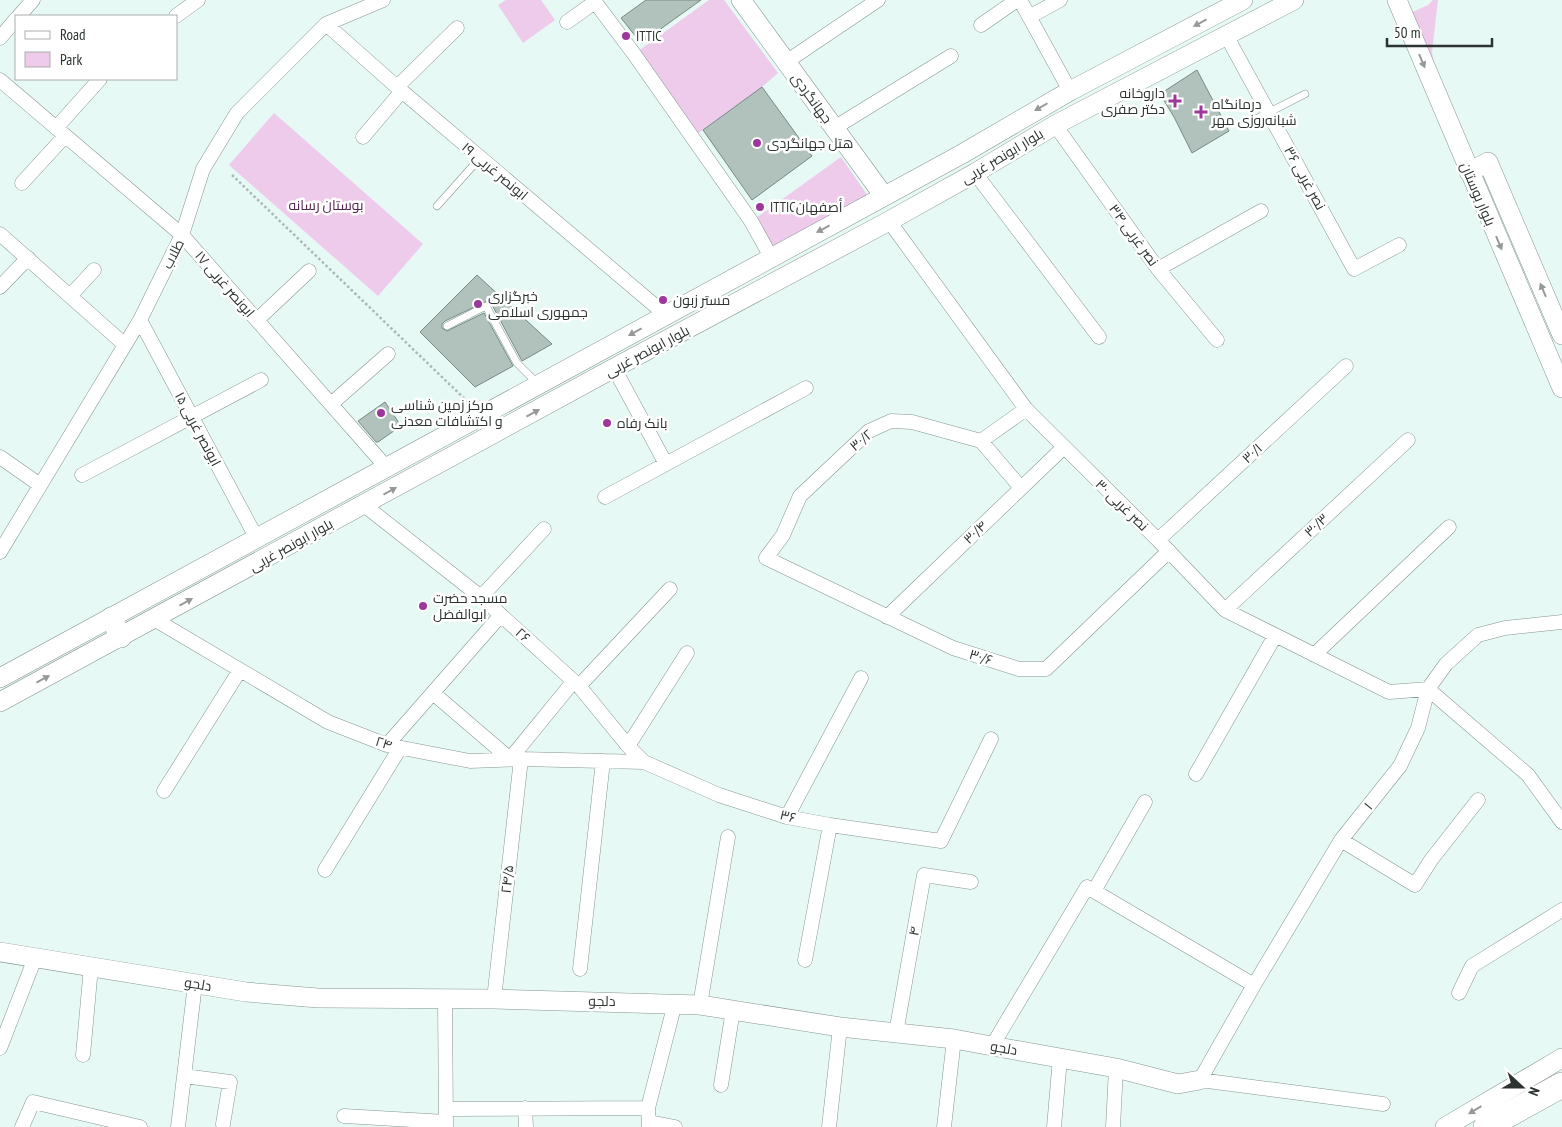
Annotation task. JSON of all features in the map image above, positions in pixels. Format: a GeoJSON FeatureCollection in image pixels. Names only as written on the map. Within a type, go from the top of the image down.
{"type":"FeatureCollection","features":[{"type":"Feature","properties":{"kind":"highway"},"geometry":{"type":"LineString","coordinates":[[1486,1127],[1562,1085]]}},
{"type":"Feature","properties":{"kind":"main road","name":"جهانگردی"},"geometry":{"type":"LineString","coordinates":[[741,0],[884,196]]}},
{"type":"Feature","properties":{"kind":"main road","name":"بلوار ابونصر غربی"},"geometry":{"type":"LineString","coordinates":[[0,702],[257,539],[962,154],[1070,91],[1243,0]]}},
{"type":"Feature","properties":{"kind":"main road","name":"بلوار ابونصر غربی"},"geometry":{"type":"LineString","coordinates":[[0,678],[116,628],[154,619],[614,368],[889,221],[975,173],[1055,125],[1294,0]]}},
{"type":"Feature","properties":{"kind":"main road","name":"بلوار بوستان"},"geometry":{"type":"LineString","coordinates":[[1396,0],[1562,388]]}},
{"type":"Feature","properties":{"kind":"main road","name":"بلوار بوستان"},"geometry":{"type":"LineString","coordinates":[[1469,172],[1488,162],[1562,335]]}},
{"type":"Feature","properties":{"kind":"main road","name":"دلجو"},"geometry":{"type":"LineString","coordinates":[[0,952],[246,992],[318,998],[494,999],[700,1005],[840,1027],[954,1039],[1116,1068],[1178,1084],[1200,1080]]}},
{"type":"Feature","properties":{"kind":"main road"},"geometry":{"type":"LineString","coordinates":[[1445,1127],[1562,1058]]}},
{"type":"Feature","properties":{"kind":"street"},"geometry":{"type":"LineString","coordinates":[[20,15],[33,0]]}},
{"type":"Feature","properties":{"kind":"street"},"geometry":{"type":"LineString","coordinates":[[177,15],[198,0]]}},
{"type":"Feature","properties":{"kind":"street"},"geometry":{"type":"LineString","coordinates":[[786,62],[878,0]]}},
{"type":"Feature","properties":{"kind":"street"},"geometry":{"type":"LineString","coordinates":[[981,25],[1018,0],[1070,91]]}},
{"type":"Feature","properties":{"kind":"street"},"geometry":{"type":"LineString","coordinates":[[1029,17],[1060,0]]}},
{"type":"Feature","properties":{"kind":"street","name":"طلاب"},"geometry":{"type":"LineString","coordinates":[[0,552],[140,320],[182,235],[203,169],[237,113],[326,24],[379,1]]}},
{"type":"Feature","properties":{"kind":"street"},"geometry":{"type":"LineString","coordinates":[[567,22],[595,2],[752,221],[771,257]]}},
{"type":"Feature","properties":{"kind":"street"},"geometry":{"type":"LineString","coordinates":[[0,38],[15,20]]}},
{"type":"Feature","properties":{"kind":"street","name":"ابونصر غربی ۱۹"},"geometry":{"type":"LineString","coordinates":[[326,24],[399,89],[666,315]]}},
{"type":"Feature","properties":{"kind":"street"},"geometry":{"type":"LineString","coordinates":[[363,137],[399,89],[457,28]]}},
{"type":"Feature","properties":{"kind":"street","name":"نصر غربی ۳۶"},"geometry":{"type":"LineString","coordinates":[[1226,35],[1354,269],[1399,244]]}},
{"type":"Feature","properties":{"kind":"street"},"geometry":{"type":"LineString","coordinates":[[834,128],[951,56]]}},
{"type":"Feature","properties":{"kind":"street","name":"ابونصر غربی ۱۷"},"geometry":{"type":"LineString","coordinates":[[0,80],[182,235],[387,468]]}},
{"type":"Feature","properties":{"kind":"street"},"geometry":{"type":"LineString","coordinates":[[22,183],[99,80]]}},
{"type":"Feature","properties":{"kind":"street","name":"نصر غربی ۳۴"},"geometry":{"type":"LineString","coordinates":[[1055,125],[1158,268],[1217,340]]}},
{"type":"Feature","properties":{"kind":"street"},"geometry":{"type":"LineString","coordinates":[[975,173],[1099,337]]}},
{"type":"Feature","properties":{"kind":"street"},"geometry":{"type":"LineString","coordinates":[[1158,268],[1261,211]]}},
{"type":"Feature","properties":{"kind":"street","name":"نصر غربی ۳۰"},"geometry":{"type":"LineString","coordinates":[[889,221],[1026,409],[1169,551],[1225,610],[1388,692],[1428,689]]}},
{"type":"Feature","properties":{"kind":"street"},"geometry":{"type":"LineString","coordinates":[[0,234],[125,344]]}},
{"type":"Feature","properties":{"kind":"street"},"geometry":{"type":"LineString","coordinates":[[0,288],[28,258]]}},
{"type":"Feature","properties":{"kind":"street"},"geometry":{"type":"LineString","coordinates":[[70,296],[94,270]]}},
{"type":"Feature","properties":{"kind":"street"},"geometry":{"type":"LineString","coordinates":[[257,320],[309,271]]}},
{"type":"Feature","properties":{"kind":"street","name":"ابونصر غربی ۱۵"},"geometry":{"type":"LineString","coordinates":[[140,320],[257,539]]}},
{"type":"Feature","properties":{"kind":"street"},"geometry":{"type":"LineString","coordinates":[[331,404],[388,354]]}},
{"type":"Feature","properties":{"kind":"street","name":"۳۰/۱"},"geometry":{"type":"LineString","coordinates":[[1158,540],[1346,366]]}},
{"type":"Feature","properties":{"kind":"street"},"geometry":{"type":"LineString","coordinates":[[614,368],[666,464]]}},
{"type":"Feature","properties":{"kind":"street"},"geometry":{"type":"LineString","coordinates":[[82,475],[261,380]]}},
{"type":"Feature","properties":{"kind":"street"},"geometry":{"type":"LineString","coordinates":[[605,497],[806,388]]}},
{"type":"Feature","properties":{"kind":"street"},"geometry":{"type":"LineString","coordinates":[[1021,488],[981,441],[1026,409]]}},
{"type":"Feature","properties":{"kind":"street","name":"۳۰/۲"},"geometry":{"type":"LineString","coordinates":[[766,558],[783,535],[800,496],[869,431],[891,421],[912,422],[981,441]]}},
{"type":"Feature","properties":{"kind":"street","name":"۳۰/۳"},"geometry":{"type":"LineString","coordinates":[[1225,610],[1408,440]]}},
{"type":"Feature","properties":{"kind":"street","name":"۳۰/۴"},"geometry":{"type":"LineString","coordinates":[[888,617],[1064,448]]}},
{"type":"Feature","properties":{"kind":"street"},"geometry":{"type":"LineString","coordinates":[[0,457],[40,485]]}},
{"type":"Feature","properties":{"kind":"street","name":"۲۶"},"geometry":{"type":"LineString","coordinates":[[364,505],[481,597],[501,615],[576,684],[628,746],[644,762]]}},
{"type":"Feature","properties":{"kind":"street"},"geometry":{"type":"LineString","coordinates":[[1314,655],[1449,527]]}},
{"type":"Feature","properties":{"kind":"street"},"geometry":{"type":"LineString","coordinates":[[481,597],[544,529]]}},
{"type":"Feature","properties":{"kind":"street","name":"۳۰/۶"},"geometry":{"type":"LineString","coordinates":[[766,558],[953,648],[1019,669],[1046,669],[1169,551]]}},
{"type":"Feature","properties":{"kind":"street"},"geometry":{"type":"LineString","coordinates":[[433,692],[516,759],[576,684],[670,589]]}},
{"type":"Feature","properties":{"kind":"street"},"geometry":{"type":"LineString","coordinates":[[325,870],[393,746],[433,692],[501,615]]}},
{"type":"Feature","properties":{"kind":"street","name":"۲۴"},"geometry":{"type":"LineString","coordinates":[[154,619],[328,722],[393,746],[470,761],[516,759],[644,762]]}},
{"type":"Feature","properties":{"kind":"street"},"geometry":{"type":"LineString","coordinates":[[1562,622],[1505,628],[1478,635],[1446,664],[1428,689],[1528,775],[1562,822]]}},
{"type":"Feature","properties":{"kind":"street"},"geometry":{"type":"LineString","coordinates":[[1196,774],[1275,636]]}},
{"type":"Feature","properties":{"kind":"street"},"geometry":{"type":"LineString","coordinates":[[628,746],[687,653]]}},
{"type":"Feature","properties":{"kind":"street"},"geometry":{"type":"LineString","coordinates":[[164,790],[240,670]]}},
{"type":"Feature","properties":{"kind":"street"},"geometry":{"type":"LineString","coordinates":[[787,816],[860,678]]}},
{"type":"Feature","properties":{"kind":"street","name":"۱"},"geometry":{"type":"LineString","coordinates":[[1200,1080],[1340,840],[1400,766],[1418,728],[1428,689]]}},
{"type":"Feature","properties":{"kind":"street","name":"۳۶"},"geometry":{"type":"LineString","coordinates":[[644,762],[719,795],[787,816],[830,825],[941,841],[991,739]]}},
{"type":"Feature","properties":{"kind":"street","name":"۲۴/۵"},"geometry":{"type":"LineString","coordinates":[[494,999],[516,759]]}},
{"type":"Feature","properties":{"kind":"street"},"geometry":{"type":"LineString","coordinates":[[580,970],[603,761]]}},
{"type":"Feature","properties":{"kind":"street"},"geometry":{"type":"LineString","coordinates":[[1340,840],[1415,885],[1431,860],[1478,800]]}},
{"type":"Feature","properties":{"kind":"street"},"geometry":{"type":"LineString","coordinates":[[992,1046],[1144,802]]}},
{"type":"Feature","properties":{"kind":"street"},"geometry":{"type":"LineString","coordinates":[[805,960],[830,825]]}},
{"type":"Feature","properties":{"kind":"street"},"geometry":{"type":"LineString","coordinates":[[700,1005],[728,838]]}},
{"type":"Feature","properties":{"kind":"street","name":"۴"},"geometry":{"type":"LineString","coordinates":[[896,1033],[924,875],[971,882]]}},
{"type":"Feature","properties":{"kind":"street"},"geometry":{"type":"LineString","coordinates":[[1090,889],[1254,985]]}},
{"type":"Feature","properties":{"kind":"street"},"geometry":{"type":"LineString","coordinates":[[1459,993],[1472,966],[1562,910]]}},
{"type":"Feature","properties":{"kind":"street"},"geometry":{"type":"LineString","coordinates":[[0,1048],[35,958]]}},
{"type":"Feature","properties":{"kind":"street"},"geometry":{"type":"LineString","coordinates":[[83,1055],[92,967]]}},
{"type":"Feature","properties":{"kind":"street"},"geometry":{"type":"LineString","coordinates":[[178,1127],[195,984]]}},
{"type":"Feature","properties":{"kind":"street"},"geometry":{"type":"LineString","coordinates":[[446,999],[446,1119]]}},
{"type":"Feature","properties":{"kind":"street"},"geometry":{"type":"LineString","coordinates":[[675,1003],[648,1108],[649,1125],[675,1127]]}},
{"type":"Feature","properties":{"kind":"street"},"geometry":{"type":"LineString","coordinates":[[721,1085],[733,1010]]}},
{"type":"Feature","properties":{"kind":"street"},"geometry":{"type":"LineString","coordinates":[[829,1127],[840,1027]]}},
{"type":"Feature","properties":{"kind":"street"},"geometry":{"type":"LineString","coordinates":[[944,1127],[954,1039]]}},
{"type":"Feature","properties":{"kind":"street"},"geometry":{"type":"LineString","coordinates":[[1054,1127],[1060,1058]]}},
{"type":"Feature","properties":{"kind":"street"},"geometry":{"type":"LineString","coordinates":[[1113,1127],[1116,1068]]}},
{"type":"Feature","properties":{"kind":"street"},"geometry":{"type":"LineString","coordinates":[[184,1076],[230,1082],[223,1124]]}},
{"type":"Feature","properties":{"kind":"street"},"geometry":{"type":"LineString","coordinates":[[1200,1080],[1383,1104]]}},
{"type":"Feature","properties":{"kind":"street"},"geometry":{"type":"LineString","coordinates":[[22,1127],[34,1102],[140,1127]]}},
{"type":"Feature","properties":{"kind":"street"},"geometry":{"type":"LineString","coordinates":[[344,1116],[446,1119],[525,1108],[648,1108]]}},
{"type":"Feature","properties":{"kind":"street"},"geometry":{"type":"LineString","coordinates":[[525,1108],[526,1127]]}},
{"type":"Feature","properties":{"kind":"lane"},"geometry":{"type":"LineString","coordinates":[[1242,126],[1306,94]]}},
{"type":"Feature","properties":{"kind":"lane"},"geometry":{"type":"LineString","coordinates":[[437,206],[480,158]]}},
{"type":"Feature","properties":{"kind":"lane"},"geometry":{"type":"LineString","coordinates":[[447,326],[486,306],[518,363],[539,384]]}},
{"type":"Feature","properties":{"kind":"path"},"geometry":{"type":"LineString","coordinates":[[232,175],[482,416]]}},
{"type":"Feature","properties":{"kind":"green space"},"geometry":{"type":"Polygon","coordinates":[[[506,0],[541,0],[555,20],[523,43],[498,5],[506,0]]]}},
{"type":"Feature","properties":{"kind":"green space"},"geometry":{"type":"Polygon","coordinates":[[[709,0],[724,0],[778,73],[762,87],[693,137],[634,54],[709,0]]]}},
{"type":"Feature","properties":{"kind":"green space"},"geometry":{"type":"Polygon","coordinates":[[[1433,0],[1438,0],[1432,52],[1436,76],[1406,15],[1428,5],[1433,0]]]}},
{"type":"Feature","properties":{"kind":"green space","name":"بوستان رسانه"},"geometry":{"type":"Polygon","coordinates":[[[274,113],[423,244],[378,296],[229,165],[274,113]]]}},
{"type":"Feature","properties":{"kind":"green space"},"geometry":{"type":"Polygon","coordinates":[[[841,157],[872,202],[771,257],[752,221],[841,157]]]}},
{"type":"Feature","properties":{"kind":"building"},"geometry":{"type":"Polygon","coordinates":[[[646,0],[701,0],[641,43],[621,18],[646,0]]]}},
{"type":"Feature","properties":{"kind":"building","name":"درمانگاه شبانه‌روزی مهر"},"geometry":{"type":"Polygon","coordinates":[[[1197,70],[1229,131],[1192,153],[1160,94],[1197,70]]]}},
{"type":"Feature","properties":{"kind":"building","name":"هتل جهانگردی"},"geometry":{"type":"Polygon","coordinates":[[[762,87],[812,156],[752,200],[703,130],[762,87]]]}},
{"type":"Feature","properties":{"kind":"building","name":"خبرگزاری جمهوری اسلامی"},"geometry":{"type":"Polygon","coordinates":[[[477,275],[552,344],[522,361],[491,303],[487,301],[445,321],[442,324],[442,328],[447,331],[484,313],[513,366],[475,387],[420,332],[477,275]]]}},
{"type":"Feature","properties":{"kind":"building","name":"مرکز زمین شناسی و اکتشافات معدنی"},"geometry":{"type":"Polygon","coordinates":[[[385,402],[401,426],[376,442],[358,421],[385,402]]]}},
{"type":"Feature","properties":{"kind":"place","name":"ITTIC"},"geometry":{"type":"Point","coordinates":[626,36]}},
{"type":"Feature","properties":{"kind":"place","name":"داروخانه دکتر صفری"},"geometry":{"type":"Point","coordinates":[1175,101]}},
{"type":"Feature","properties":{"kind":"place","name":"درمانگاه شبانه‌روزی مهر"},"geometry":{"type":"Point","coordinates":[1201,112]}},
{"type":"Feature","properties":{"kind":"place","name":"هتل جهانگردی"},"geometry":{"type":"Point","coordinates":[757,143]}},
{"type":"Feature","properties":{"kind":"place","name":"ITTICأصفهان"},"geometry":{"type":"Point","coordinates":[760,207]}},
{"type":"Feature","properties":{"kind":"place","name":"مستر زبون"},"geometry":{"type":"Point","coordinates":[663,300]}},
{"type":"Feature","properties":{"kind":"place","name":"خبرگزاری جمهوری اسلامی"},"geometry":{"type":"Point","coordinates":[478,304]}},
{"type":"Feature","properties":{"kind":"place","name":"مرکز زمین شناسی و اکتشافات معدنی"},"geometry":{"type":"Point","coordinates":[381,413]}},
{"type":"Feature","properties":{"kind":"place","name":"بانک رفاه"},"geometry":{"type":"Point","coordinates":[607,423]}},
{"type":"Feature","properties":{"kind":"place","name":"مسجد حضرت ابوالفضل"},"geometry":{"type":"Point","coordinates":[423,606]}}]}
